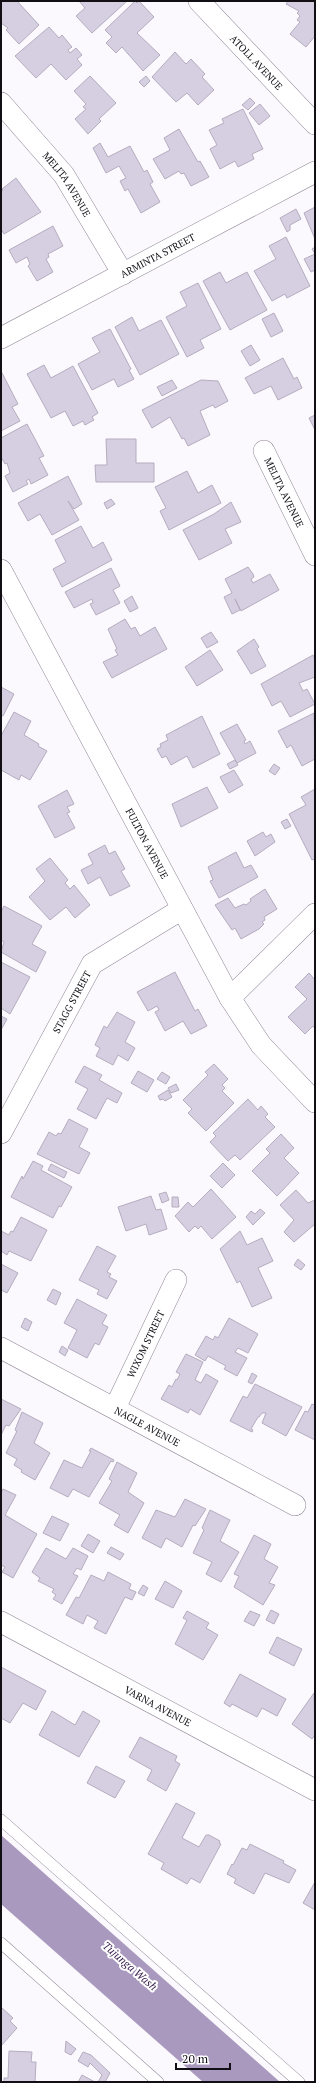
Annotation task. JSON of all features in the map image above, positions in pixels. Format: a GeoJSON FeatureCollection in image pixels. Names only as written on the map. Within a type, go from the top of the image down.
{"type":"FeatureCollection","features":[{"type":"Feature","properties":{"kind":"street","name":"ATOLL AVENUE"},"geometry":{"type":"LineString","coordinates":[[199,1],[315,124]]}},
{"type":"Feature","properties":{"kind":"street","name":"MELITA AVENUE"},"geometry":{"type":"LineString","coordinates":[[1,103],[64,175],[123,274]]}},
{"type":"Feature","properties":{"kind":"street","name":"ARMINTA STREET"},"geometry":{"type":"LineString","coordinates":[[1,338],[315,172]]}},
{"type":"Feature","properties":{"kind":"street","name":"MELITA AVENUE"},"geometry":{"type":"LineString","coordinates":[[264,451],[308,523],[315,555]]}},
{"type":"Feature","properties":{"kind":"street","name":"FULTON AVENUE"},"geometry":{"type":"LineString","coordinates":[[1,570],[230,998],[260,1045],[315,1102]]}},
{"type":"Feature","properties":{"kind":"street","name":"STAGG STREET"},"geometry":{"type":"LineString","coordinates":[[1,1133],[92,964],[182,909]]}},
{"type":"Feature","properties":{"kind":"street"},"geometry":{"type":"LineString","coordinates":[[230,998],[315,914]]}},
{"type":"Feature","properties":{"kind":"street","name":"WIXOM STREET"},"geometry":{"type":"LineString","coordinates":[[115,1408],[176,1280]]}},
{"type":"Feature","properties":{"kind":"street","name":"NAGLE AVENUE"},"geometry":{"type":"LineString","coordinates":[[1,1348],[294,1505]]}},
{"type":"Feature","properties":{"kind":"street","name":"VARNA AVENUE"},"geometry":{"type":"LineString","coordinates":[[1,1622],[315,1790]]}},
{"type":"Feature","properties":{"kind":"lane"},"geometry":{"type":"LineString","coordinates":[[1,1820],[299,2082]]}},
{"type":"Feature","properties":{"kind":"lane"},"geometry":{"type":"LineString","coordinates":[[1,1943],[158,2082]]}},
{"type":"Feature","properties":{"kind":"water","name":"Tujunga Wash"},"geometry":{"type":"Polygon","coordinates":[[[1,1835],[280,2082],[203,2082],[1,1904],[1,1835]]]}},
{"type":"Feature","properties":{"kind":"building"},"geometry":{"type":"Polygon","coordinates":[[[1,1],[17,1],[39,25],[19,44],[6,30],[8,28],[1,23],[1,1]]]}},
{"type":"Feature","properties":{"kind":"building"},"geometry":{"type":"Polygon","coordinates":[[[79,1],[127,1],[92,33],[76,16],[85,8],[79,1]]]}},
{"type":"Feature","properties":{"kind":"building"},"geometry":{"type":"Polygon","coordinates":[[[135,1],[137,3],[139,1],[154,17],[137,33],[160,55],[143,71],[122,47],[116,53],[106,43],[112,37],[105,30],[135,1]]]}},
{"type":"Feature","properties":{"kind":"building"},"geometry":{"type":"Polygon","coordinates":[[[288,1],[315,1],[315,36],[306,47],[290,34],[300,22],[297,20],[300,16],[297,13],[299,11],[286,4],[288,1]]]}},
{"type":"Feature","properties":{"kind":"building"},"geometry":{"type":"Polygon","coordinates":[[[49,27],[59,38],[62,35],[72,47],[68,50],[70,53],[76,48],[82,55],[77,59],[82,65],[66,80],[51,64],[36,78],[15,56],[49,27]]]}},
{"type":"Feature","properties":{"kind":"building"},"geometry":{"type":"Polygon","coordinates":[[[175,52],[186,64],[191,59],[205,74],[202,77],[214,90],[198,105],[187,93],[176,102],[152,77],[175,52]]]}},
{"type":"Feature","properties":{"kind":"building"},"geometry":{"type":"Polygon","coordinates":[[[90,76],[116,103],[99,119],[101,121],[88,134],[75,119],[86,109],[83,107],[86,104],[74,91],[90,76]]]}},
{"type":"Feature","properties":{"kind":"building"},"geometry":{"type":"Polygon","coordinates":[[[146,76],[150,81],[144,87],[139,82],[146,76]]]}},
{"type":"Feature","properties":{"kind":"building"},"geometry":{"type":"Polygon","coordinates":[[[250,98],[255,103],[248,110],[242,105],[250,98]]]}},
{"type":"Feature","properties":{"kind":"building"},"geometry":{"type":"Polygon","coordinates":[[[260,104],[270,116],[259,125],[249,113],[260,104]]]}},
{"type":"Feature","properties":{"kind":"building"},"geometry":{"type":"Polygon","coordinates":[[[243,109],[263,149],[252,154],[254,159],[238,167],[235,161],[220,169],[210,149],[217,145],[209,130],[224,123],[222,119],[243,109]]]}},
{"type":"Feature","properties":{"kind":"building"},"geometry":{"type":"Polygon","coordinates":[[[179,129],[198,162],[200,161],[209,177],[191,186],[184,173],[181,174],[179,171],[165,179],[153,159],[170,150],[164,138],[179,129]]]}},
{"type":"Feature","properties":{"kind":"building"},"geometry":{"type":"Polygon","coordinates":[[[100,143],[108,157],[130,146],[144,172],[147,170],[153,182],[150,184],[160,202],[141,213],[128,189],[125,191],[120,181],[126,178],[119,166],[106,173],[93,148],[100,143]]]}},
{"type":"Feature","properties":{"kind":"building"},"geometry":{"type":"Polygon","coordinates":[[[16,178],[41,212],[4,234],[1,229],[1,192],[3,190],[2,189],[16,178]]]}},
{"type":"Feature","properties":{"kind":"building"},"geometry":{"type":"Polygon","coordinates":[[[315,207],[315,239],[304,213],[315,207]]]}},
{"type":"Feature","properties":{"kind":"building"},"geometry":{"type":"Polygon","coordinates":[[[296,209],[301,219],[290,225],[290,230],[287,232],[280,218],[296,209]]]}},
{"type":"Feature","properties":{"kind":"building"},"geometry":{"type":"Polygon","coordinates":[[[53,226],[63,246],[48,254],[49,257],[46,259],[53,272],[37,281],[28,266],[30,264],[27,257],[16,263],[9,250],[53,226]]]}},
{"type":"Feature","properties":{"kind":"building"},"geometry":{"type":"Polygon","coordinates":[[[286,237],[310,286],[287,298],[285,294],[272,301],[254,271],[276,259],[269,246],[286,237]]]}},
{"type":"Feature","properties":{"kind":"building"},"geometry":{"type":"Polygon","coordinates":[[[315,247],[315,254],[312,249],[315,247]]]}},
{"type":"Feature","properties":{"kind":"building"},"geometry":{"type":"Polygon","coordinates":[[[315,254],[315,270],[311,272],[304,259],[315,254]]]}},
{"type":"Feature","properties":{"kind":"building"},"geometry":{"type":"Polygon","coordinates":[[[220,272],[226,283],[247,272],[267,310],[230,330],[203,281],[220,272]]]}},
{"type":"Feature","properties":{"kind":"building"},"geometry":{"type":"Polygon","coordinates":[[[198,283],[221,329],[200,340],[204,348],[187,357],[166,317],[187,306],[180,292],[198,283]]]}},
{"type":"Feature","properties":{"kind":"building"},"geometry":{"type":"Polygon","coordinates":[[[274,313],[283,331],[271,337],[262,319],[274,313]]]}},
{"type":"Feature","properties":{"kind":"building"},"geometry":{"type":"Polygon","coordinates":[[[132,317],[139,331],[161,320],[179,354],[140,375],[115,327],[132,317]]]}},
{"type":"Feature","properties":{"kind":"building"},"geometry":{"type":"Polygon","coordinates":[[[110,329],[131,369],[129,370],[134,379],[118,387],[114,379],[92,390],[78,364],[100,352],[92,338],[110,329]]]}},
{"type":"Feature","properties":{"kind":"building"},"geometry":{"type":"Polygon","coordinates":[[[251,345],[260,360],[250,366],[241,351],[251,345]]]}},
{"type":"Feature","properties":{"kind":"building"},"geometry":{"type":"Polygon","coordinates":[[[283,358],[294,379],[297,377],[302,388],[278,400],[271,386],[254,394],[245,378],[283,358]]]}},
{"type":"Feature","properties":{"kind":"building"},"geometry":{"type":"Polygon","coordinates":[[[44,365],[51,378],[73,366],[98,413],[92,417],[94,420],[85,425],[83,421],[73,426],[65,411],[51,418],[27,374],[44,365]]]}},
{"type":"Feature","properties":{"kind":"building"},"geometry":{"type":"Polygon","coordinates":[[[1,371],[18,404],[12,407],[20,421],[1,431],[1,371]]]}},
{"type":"Feature","properties":{"kind":"building"},"geometry":{"type":"Polygon","coordinates":[[[172,380],[177,388],[162,396],[157,387],[172,380]]]}},
{"type":"Feature","properties":{"kind":"building"},"geometry":{"type":"Polygon","coordinates":[[[201,380],[218,381],[228,401],[215,408],[213,405],[200,411],[210,435],[188,446],[184,438],[182,439],[170,417],[152,428],[142,410],[201,380]]]}},
{"type":"Feature","properties":{"kind":"building"},"geometry":{"type":"Polygon","coordinates":[[[315,415],[315,430],[309,418],[315,415]]]}},
{"type":"Feature","properties":{"kind":"building"},"geometry":{"type":"Polygon","coordinates":[[[27,424],[44,456],[39,458],[48,475],[31,484],[29,479],[26,481],[28,484],[13,492],[5,476],[10,473],[7,463],[5,464],[1,457],[1,438],[27,424]]]}},
{"type":"Feature","properties":{"kind":"building"},"geometry":{"type":"Polygon","coordinates":[[[106,439],[136,439],[136,463],[154,463],[154,482],[96,482],[95,465],[107,465],[106,439]]]}},
{"type":"Feature","properties":{"kind":"building"},"geometry":{"type":"Polygon","coordinates":[[[187,471],[198,493],[212,485],[221,503],[169,530],[160,511],[166,508],[155,487],[187,471]]]}},
{"type":"Feature","properties":{"kind":"building"},"geometry":{"type":"Polygon","coordinates":[[[68,476],[82,504],[74,509],[68,501],[79,520],[52,535],[40,514],[28,521],[18,503],[68,476]]]}},
{"type":"Feature","properties":{"kind":"building"},"geometry":{"type":"Polygon","coordinates":[[[111,499],[115,504],[107,509],[104,503],[111,499]]]}},
{"type":"Feature","properties":{"kind":"building"},"geometry":{"type":"Polygon","coordinates":[[[231,502],[241,522],[225,529],[232,543],[199,560],[183,530],[214,514],[231,502]]]}},
{"type":"Feature","properties":{"kind":"building"},"geometry":{"type":"Polygon","coordinates":[[[81,526],[93,548],[103,542],[112,560],[62,587],[53,569],[66,562],[55,540],[81,526]]]}},
{"type":"Feature","properties":{"kind":"building"},"geometry":{"type":"Polygon","coordinates":[[[248,567],[254,577],[251,579],[253,583],[270,574],[279,590],[241,611],[235,599],[240,610],[232,614],[224,597],[232,593],[225,579],[248,567]]]}},
{"type":"Feature","properties":{"kind":"building"},"geometry":{"type":"Polygon","coordinates":[[[111,568],[120,586],[113,590],[120,603],[96,615],[90,604],[93,603],[92,599],[74,608],[65,592],[111,568]]]}},
{"type":"Feature","properties":{"kind":"building"},"geometry":{"type":"Polygon","coordinates":[[[132,596],[138,608],[130,612],[124,601],[132,596]]]}},
{"type":"Feature","properties":{"kind":"building"},"geometry":{"type":"Polygon","coordinates":[[[125,619],[131,629],[135,627],[140,636],[155,627],[167,649],[112,678],[103,662],[118,655],[115,650],[117,649],[108,629],[125,619]]]}},
{"type":"Feature","properties":{"kind":"building"},"geometry":{"type":"Polygon","coordinates":[[[211,632],[218,642],[207,648],[201,638],[211,632]]]}},
{"type":"Feature","properties":{"kind":"building"},"geometry":{"type":"Polygon","coordinates":[[[254,639],[259,647],[257,649],[266,666],[251,674],[237,651],[254,639]]]}},
{"type":"Feature","properties":{"kind":"building"},"geometry":{"type":"Polygon","coordinates":[[[210,650],[223,670],[197,686],[185,667],[210,650]]]}},
{"type":"Feature","properties":{"kind":"building"},"geometry":{"type":"Polygon","coordinates":[[[313,655],[315,659],[315,677],[299,683],[303,691],[307,689],[315,704],[290,717],[281,701],[272,706],[261,684],[313,655]]]}},
{"type":"Feature","properties":{"kind":"building"},"geometry":{"type":"Polygon","coordinates":[[[1,687],[14,694],[3,716],[1,715],[1,687]]]}},
{"type":"Feature","properties":{"kind":"building"},"geometry":{"type":"Polygon","coordinates":[[[14,712],[31,721],[24,735],[47,751],[30,780],[21,775],[19,780],[1,770],[1,736],[14,712]]]}},
{"type":"Feature","properties":{"kind":"building"},"geometry":{"type":"Polygon","coordinates":[[[314,713],[315,759],[302,766],[291,745],[287,748],[278,731],[314,713]]]}},
{"type":"Feature","properties":{"kind":"building"},"geometry":{"type":"Polygon","coordinates":[[[202,716],[220,754],[193,768],[187,756],[171,765],[166,756],[162,758],[157,749],[161,747],[160,744],[168,740],[166,735],[202,716]]]}},
{"type":"Feature","properties":{"kind":"building"},"geometry":{"type":"Polygon","coordinates":[[[237,724],[246,740],[244,741],[245,744],[250,741],[256,753],[237,763],[220,733],[237,724]]]}},
{"type":"Feature","properties":{"kind":"building"},"geometry":{"type":"Polygon","coordinates":[[[235,760],[238,765],[230,769],[227,764],[235,760]]]}},
{"type":"Feature","properties":{"kind":"building"},"geometry":{"type":"Polygon","coordinates":[[[274,764],[280,768],[275,775],[269,771],[274,764]]]}},
{"type":"Feature","properties":{"kind":"building"},"geometry":{"type":"Polygon","coordinates":[[[234,770],[243,785],[229,793],[220,777],[234,770]]]}},
{"type":"Feature","properties":{"kind":"building"},"geometry":{"type":"Polygon","coordinates":[[[207,787],[218,808],[181,827],[172,804],[207,787]]]}},
{"type":"Feature","properties":{"kind":"building"},"geometry":{"type":"Polygon","coordinates":[[[315,789],[315,859],[312,860],[289,814],[306,805],[301,797],[315,789]]]}},
{"type":"Feature","properties":{"kind":"building"},"geometry":{"type":"Polygon","coordinates":[[[67,790],[74,804],[67,807],[70,812],[67,813],[75,828],[55,838],[38,806],[67,790]]]}},
{"type":"Feature","properties":{"kind":"building"},"geometry":{"type":"Polygon","coordinates":[[[287,819],[291,826],[285,829],[281,822],[287,819]]]}},
{"type":"Feature","properties":{"kind":"building"},"geometry":{"type":"Polygon","coordinates":[[[263,832],[266,837],[271,834],[275,842],[255,856],[247,841],[263,832]]]}},
{"type":"Feature","properties":{"kind":"building"},"geometry":{"type":"Polygon","coordinates":[[[105,845],[109,854],[115,851],[125,869],[121,871],[130,886],[110,896],[100,877],[88,884],[81,870],[93,864],[88,854],[105,845]]]}},
{"type":"Feature","properties":{"kind":"building"},"geometry":{"type":"Polygon","coordinates":[[[236,852],[244,868],[251,865],[258,877],[219,898],[210,881],[213,880],[208,867],[236,852]]]}},
{"type":"Feature","properties":{"kind":"building"},"geometry":{"type":"Polygon","coordinates":[[[50,858],[68,880],[65,883],[70,889],[74,885],[90,905],[75,918],[66,907],[50,920],[29,897],[45,881],[36,869],[50,858]]]}},
{"type":"Feature","properties":{"kind":"building"},"geometry":{"type":"Polygon","coordinates":[[[265,889],[277,909],[264,917],[265,920],[262,922],[264,924],[259,929],[241,939],[235,928],[232,930],[215,905],[228,898],[235,908],[244,904],[246,905],[251,901],[250,899],[265,889]]]}},
{"type":"Feature","properties":{"kind":"building"},"geometry":{"type":"Polygon","coordinates":[[[4,906],[42,926],[32,944],[46,952],[36,972],[1,952],[4,942],[1,940],[1,912],[4,906]]]}},
{"type":"Feature","properties":{"kind":"building"},"geometry":{"type":"Polygon","coordinates":[[[1,962],[30,977],[10,1014],[1,1008],[1,962]]]}},
{"type":"Feature","properties":{"kind":"building"},"geometry":{"type":"Polygon","coordinates":[[[175,972],[195,1011],[198,1009],[207,1026],[191,1034],[183,1021],[165,1031],[155,1012],[159,1010],[157,1006],[148,1011],[137,992],[175,972]]]}},
{"type":"Feature","properties":{"kind":"building"},"geometry":{"type":"Polygon","coordinates":[[[309,973],[315,980],[315,1029],[313,1026],[305,1034],[288,1017],[307,999],[295,987],[309,973]]]}},
{"type":"Feature","properties":{"kind":"building"},"geometry":{"type":"Polygon","coordinates":[[[117,1012],[135,1022],[125,1042],[135,1048],[128,1061],[118,1055],[113,1065],[96,1056],[100,1048],[95,1045],[104,1026],[107,1028],[117,1012]]]}},
{"type":"Feature","properties":{"kind":"building"},"geometry":{"type":"Polygon","coordinates":[[[1,1016],[7,1019],[1,1030],[1,1016]]]}},
{"type":"Feature","properties":{"kind":"building"},"geometry":{"type":"Polygon","coordinates":[[[214,1064],[228,1079],[222,1085],[225,1088],[222,1091],[234,1103],[206,1131],[188,1113],[192,1109],[183,1100],[208,1075],[205,1072],[214,1064]]]}},
{"type":"Feature","properties":{"kind":"building"},"geometry":{"type":"Polygon","coordinates":[[[84,1066],[102,1075],[99,1080],[122,1093],[117,1103],[107,1098],[96,1119],[77,1109],[88,1089],[75,1082],[84,1066]]]}},
{"type":"Feature","properties":{"kind":"building"},"geometry":{"type":"Polygon","coordinates":[[[138,1071],[154,1080],[147,1092],[131,1083],[138,1071]]]}},
{"type":"Feature","properties":{"kind":"building"},"geometry":{"type":"Polygon","coordinates":[[[162,1072],[170,1077],[166,1084],[157,1079],[162,1072]]]}},
{"type":"Feature","properties":{"kind":"building"},"geometry":{"type":"Polygon","coordinates":[[[176,1084],[179,1090],[171,1093],[168,1088],[176,1084]]]}},
{"type":"Feature","properties":{"kind":"building"},"geometry":{"type":"Polygon","coordinates":[[[168,1090],[172,1097],[165,1101],[163,1099],[160,1100],[158,1096],[168,1090]]]}},
{"type":"Feature","properties":{"kind":"building"},"geometry":{"type":"Polygon","coordinates":[[[248,1099],[258,1110],[261,1106],[268,1114],[265,1117],[275,1127],[240,1160],[235,1155],[228,1161],[210,1142],[216,1136],[213,1133],[248,1099]]]}},
{"type":"Feature","properties":{"kind":"building"},"geometry":{"type":"Polygon","coordinates":[[[69,1119],[88,1129],[79,1147],[90,1153],[79,1174],[37,1154],[49,1132],[56,1136],[58,1133],[61,1134],[69,1119]]]}},
{"type":"Feature","properties":{"kind":"building"},"geometry":{"type":"Polygon","coordinates":[[[281,1134],[294,1148],[284,1158],[299,1173],[277,1196],[252,1171],[270,1153],[266,1149],[281,1134]]]}},
{"type":"Feature","properties":{"kind":"building"},"geometry":{"type":"Polygon","coordinates":[[[33,1161],[43,1166],[41,1170],[72,1187],[53,1218],[11,1197],[22,1176],[23,1179],[33,1161]]]}},
{"type":"Feature","properties":{"kind":"building"},"geometry":{"type":"Polygon","coordinates":[[[223,1163],[235,1175],[222,1188],[210,1176],[223,1163]]]}},
{"type":"Feature","properties":{"kind":"building"},"geometry":{"type":"Polygon","coordinates":[[[51,1164],[67,1172],[64,1178],[48,1170],[51,1164]]]}},
{"type":"Feature","properties":{"kind":"building"},"geometry":{"type":"Polygon","coordinates":[[[211,1189],[236,1217],[212,1239],[201,1226],[198,1229],[195,1226],[189,1232],[175,1216],[188,1202],[193,1207],[211,1189]]]}},
{"type":"Feature","properties":{"kind":"building"},"geometry":{"type":"Polygon","coordinates":[[[296,1190],[308,1203],[315,1200],[315,1224],[294,1242],[284,1232],[294,1220],[280,1205],[296,1190]]]}},
{"type":"Feature","properties":{"kind":"building"},"geometry":{"type":"Polygon","coordinates":[[[166,1192],[169,1200],[162,1203],[159,1194],[166,1192]]]}},
{"type":"Feature","properties":{"kind":"building"},"geometry":{"type":"Polygon","coordinates":[[[151,1196],[156,1210],[161,1209],[167,1229],[149,1235],[146,1224],[126,1231],[118,1207],[151,1196]]]}},
{"type":"Feature","properties":{"kind":"building"},"geometry":{"type":"Polygon","coordinates":[[[172,1197],[178,1197],[179,1207],[172,1207],[172,1197]]]}},
{"type":"Feature","properties":{"kind":"building"},"geometry":{"type":"Polygon","coordinates":[[[260,1209],[265,1213],[253,1225],[246,1217],[251,1211],[255,1214],[260,1209]]]}},
{"type":"Feature","properties":{"kind":"building"},"geometry":{"type":"Polygon","coordinates":[[[21,1217],[47,1230],[31,1261],[9,1251],[7,1255],[1,1251],[1,1231],[9,1235],[11,1231],[13,1232],[21,1217]]]}},
{"type":"Feature","properties":{"kind":"building"},"geometry":{"type":"Polygon","coordinates":[[[240,1231],[247,1245],[262,1238],[273,1261],[258,1268],[272,1298],[252,1307],[240,1281],[237,1283],[220,1249],[240,1231]]]}},
{"type":"Feature","properties":{"kind":"building"},"geometry":{"type":"Polygon","coordinates":[[[97,1246],[116,1256],[107,1272],[111,1274],[109,1277],[117,1281],[107,1299],[97,1294],[99,1290],[79,1280],[97,1246]]]}},
{"type":"Feature","properties":{"kind":"building"},"geometry":{"type":"Polygon","coordinates":[[[298,1259],[305,1265],[301,1270],[294,1265],[298,1259]]]}},
{"type":"Feature","properties":{"kind":"building"},"geometry":{"type":"Polygon","coordinates":[[[1,1264],[18,1273],[7,1293],[1,1290],[1,1264]]]}},
{"type":"Feature","properties":{"kind":"building"},"geometry":{"type":"Polygon","coordinates":[[[53,1289],[61,1293],[56,1305],[47,1300],[53,1289]]]}},
{"type":"Feature","properties":{"kind":"building"},"geometry":{"type":"Polygon","coordinates":[[[77,1299],[107,1315],[102,1324],[108,1327],[99,1345],[95,1343],[87,1358],[68,1348],[77,1330],[64,1323],[77,1299]]]}},
{"type":"Feature","properties":{"kind":"building"},"geometry":{"type":"Polygon","coordinates":[[[25,1318],[32,1322],[28,1331],[21,1327],[25,1318]]]}},
{"type":"Feature","properties":{"kind":"building"},"geometry":{"type":"Polygon","coordinates":[[[229,1318],[258,1334],[248,1353],[238,1348],[235,1352],[247,1358],[237,1376],[224,1369],[226,1366],[208,1356],[205,1361],[195,1355],[206,1336],[213,1340],[215,1336],[218,1338],[229,1318]]]}},
{"type":"Feature","properties":{"kind":"building"},"geometry":{"type":"Polygon","coordinates":[[[62,1346],[68,1350],[65,1356],[59,1352],[62,1346]]]}},
{"type":"Feature","properties":{"kind":"building"},"geometry":{"type":"Polygon","coordinates":[[[186,1354],[203,1362],[195,1380],[201,1383],[206,1374],[218,1381],[200,1415],[190,1409],[188,1413],[161,1399],[169,1385],[172,1387],[176,1379],[177,1380],[180,1374],[176,1372],[186,1354]]]}},
{"type":"Feature","properties":{"kind":"building"},"geometry":{"type":"Polygon","coordinates":[[[252,1373],[257,1376],[252,1384],[248,1382],[252,1373]]]}},
{"type":"Feature","properties":{"kind":"building"},"geometry":{"type":"Polygon","coordinates":[[[255,1384],[302,1407],[286,1436],[262,1423],[266,1413],[262,1413],[258,1417],[251,1429],[253,1430],[252,1432],[230,1421],[243,1396],[247,1398],[255,1384]]]}},
{"type":"Feature","properties":{"kind":"building"},"geometry":{"type":"Polygon","coordinates":[[[1,1399],[21,1409],[9,1426],[6,1425],[1,1435],[1,1399]]]}},
{"type":"Feature","properties":{"kind":"building"},"geometry":{"type":"Polygon","coordinates":[[[312,1404],[315,1405],[315,1440],[295,1430],[305,1411],[308,1412],[312,1404]]]}},
{"type":"Feature","properties":{"kind":"building"},"geometry":{"type":"Polygon","coordinates":[[[22,1412],[43,1423],[34,1443],[50,1453],[35,1480],[21,1472],[22,1470],[14,1465],[17,1459],[6,1453],[17,1431],[15,1430],[22,1412]]]}},
{"type":"Feature","properties":{"kind":"building"},"geometry":{"type":"Polygon","coordinates":[[[91,1448],[114,1460],[113,1462],[111,1461],[89,1497],[73,1489],[68,1497],[50,1488],[64,1460],[82,1468],[91,1451],[89,1451],[91,1448]]]}},
{"type":"Feature","properties":{"kind":"building"},"geometry":{"type":"Polygon","coordinates":[[[117,1462],[137,1473],[128,1492],[144,1503],[128,1533],[114,1525],[120,1515],[99,1503],[112,1481],[109,1479],[117,1462]]]}},
{"type":"Feature","properties":{"kind":"building"},"geometry":{"type":"Polygon","coordinates":[[[3,1489],[16,1495],[5,1515],[37,1534],[13,1578],[2,1572],[5,1567],[1,1565],[1,1493],[3,1489]]]}},
{"type":"Feature","properties":{"kind":"building"},"geometry":{"type":"Polygon","coordinates":[[[185,1499],[206,1509],[195,1526],[193,1525],[182,1547],[166,1538],[161,1548],[142,1538],[156,1510],[175,1517],[185,1499]]]}},
{"type":"Feature","properties":{"kind":"building"},"geometry":{"type":"Polygon","coordinates":[[[210,1510],[230,1520],[220,1541],[239,1552],[221,1582],[206,1574],[212,1562],[193,1553],[204,1530],[202,1528],[210,1510]]]}},
{"type":"Feature","properties":{"kind":"building"},"geometry":{"type":"Polygon","coordinates":[[[52,1516],[69,1524],[60,1541],[43,1533],[52,1516]]]}},
{"type":"Feature","properties":{"kind":"building"},"geometry":{"type":"Polygon","coordinates":[[[88,1534],[100,1541],[93,1553],[81,1546],[88,1534]]]}},
{"type":"Feature","properties":{"kind":"building"},"geometry":{"type":"Polygon","coordinates":[[[254,1535],[271,1544],[264,1559],[278,1567],[269,1583],[275,1585],[263,1605],[234,1587],[239,1576],[234,1574],[254,1535]]]}},
{"type":"Feature","properties":{"kind":"building"},"geometry":{"type":"Polygon","coordinates":[[[111,1547],[124,1554],[120,1560],[107,1553],[111,1547]]]}},
{"type":"Feature","properties":{"kind":"building"},"geometry":{"type":"Polygon","coordinates":[[[46,1548],[66,1559],[73,1548],[88,1556],[81,1570],[77,1568],[73,1574],[78,1576],[62,1604],[53,1599],[56,1595],[52,1592],[54,1589],[38,1581],[40,1578],[32,1572],[46,1548]]]}},
{"type":"Feature","properties":{"kind":"building"},"geometry":{"type":"Polygon","coordinates":[[[108,1572],[131,1584],[129,1589],[136,1592],[132,1600],[125,1597],[106,1634],[94,1628],[98,1621],[87,1615],[83,1624],[66,1615],[76,1597],[79,1598],[91,1575],[104,1581],[108,1572]]]}},
{"type":"Feature","properties":{"kind":"building"},"geometry":{"type":"Polygon","coordinates":[[[165,1581],[182,1591],[173,1608],[155,1599],[165,1581]]]}},
{"type":"Feature","properties":{"kind":"building"},"geometry":{"type":"Polygon","coordinates":[[[143,1585],[148,1588],[144,1596],[138,1593],[143,1585]]]}},
{"type":"Feature","properties":{"kind":"building"},"geometry":{"type":"Polygon","coordinates":[[[271,1610],[279,1614],[274,1624],[266,1620],[271,1610]]]}},
{"type":"Feature","properties":{"kind":"building"},"geometry":{"type":"Polygon","coordinates":[[[187,1611],[209,1623],[206,1628],[218,1635],[203,1660],[175,1644],[187,1620],[183,1618],[187,1611]]]}},
{"type":"Feature","properties":{"kind":"building"},"geometry":{"type":"Polygon","coordinates":[[[250,1611],[260,1615],[254,1626],[244,1621],[250,1611]]]}},
{"type":"Feature","properties":{"kind":"building"},"geometry":{"type":"Polygon","coordinates":[[[277,1637],[302,1649],[294,1666],[269,1653],[277,1637]]]}},
{"type":"Feature","properties":{"kind":"building"},"geometry":{"type":"Polygon","coordinates":[[[1,1667],[46,1691],[36,1710],[23,1703],[10,1723],[1,1718],[1,1667]]]}},
{"type":"Feature","properties":{"kind":"building"},"geometry":{"type":"Polygon","coordinates":[[[240,1674],[286,1699],[277,1716],[262,1708],[257,1717],[232,1704],[230,1707],[224,1703],[240,1674]]]}},
{"type":"Feature","properties":{"kind":"building"},"geometry":{"type":"Polygon","coordinates":[[[314,1693],[315,1735],[312,1739],[292,1724],[314,1693]]]}},
{"type":"Feature","properties":{"kind":"building"},"geometry":{"type":"Polygon","coordinates":[[[52,1711],[75,1725],[83,1711],[100,1721],[79,1757],[39,1735],[52,1711]]]}},
{"type":"Feature","properties":{"kind":"building"},"geometry":{"type":"Polygon","coordinates":[[[140,1737],[177,1756],[175,1761],[180,1764],[166,1791],[147,1780],[152,1770],[129,1757],[140,1737]]]}},
{"type":"Feature","properties":{"kind":"building"},"geometry":{"type":"Polygon","coordinates":[[[96,1766],[125,1781],[115,1798],[87,1783],[96,1766]]]}},
{"type":"Feature","properties":{"kind":"building"},"geometry":{"type":"Polygon","coordinates":[[[176,1803],[195,1813],[182,1838],[199,1847],[206,1835],[209,1835],[220,1841],[219,1843],[221,1844],[200,1883],[191,1878],[187,1884],[161,1869],[164,1863],[148,1854],[176,1803]]]}},
{"type":"Feature","properties":{"kind":"building"},"geometry":{"type":"Polygon","coordinates":[[[250,1844],[284,1861],[283,1863],[296,1870],[289,1883],[265,1873],[254,1894],[234,1883],[236,1879],[227,1874],[242,1848],[247,1850],[250,1844]]]}},
{"type":"Feature","properties":{"kind":"building"},"geometry":{"type":"Polygon","coordinates":[[[315,1882],[315,1910],[303,1903],[315,1882]]]}},
{"type":"Feature","properties":{"kind":"building"},"geometry":{"type":"Polygon","coordinates":[[[1,2007],[13,2018],[10,2021],[17,2028],[1,2046],[1,2007]]]}},
{"type":"Feature","properties":{"kind":"building"},"geometry":{"type":"Polygon","coordinates":[[[66,2041],[76,2049],[71,2055],[65,2052],[66,2041]]]}},
{"type":"Feature","properties":{"kind":"building"},"geometry":{"type":"Polygon","coordinates":[[[9,2051],[32,2052],[31,2062],[36,2062],[35,2082],[4,2082],[4,2078],[8,2078],[9,2051]]]}},
{"type":"Feature","properties":{"kind":"building"},"geometry":{"type":"Polygon","coordinates":[[[83,2052],[91,2055],[110,2073],[105,2082],[98,2082],[102,2075],[90,2063],[88,2067],[78,2061],[83,2052]]]}},
{"type":"Feature","properties":{"kind":"building"},"geometry":{"type":"Polygon","coordinates":[[[82,2075],[95,2082],[78,2082],[82,2075]]]}}]}
